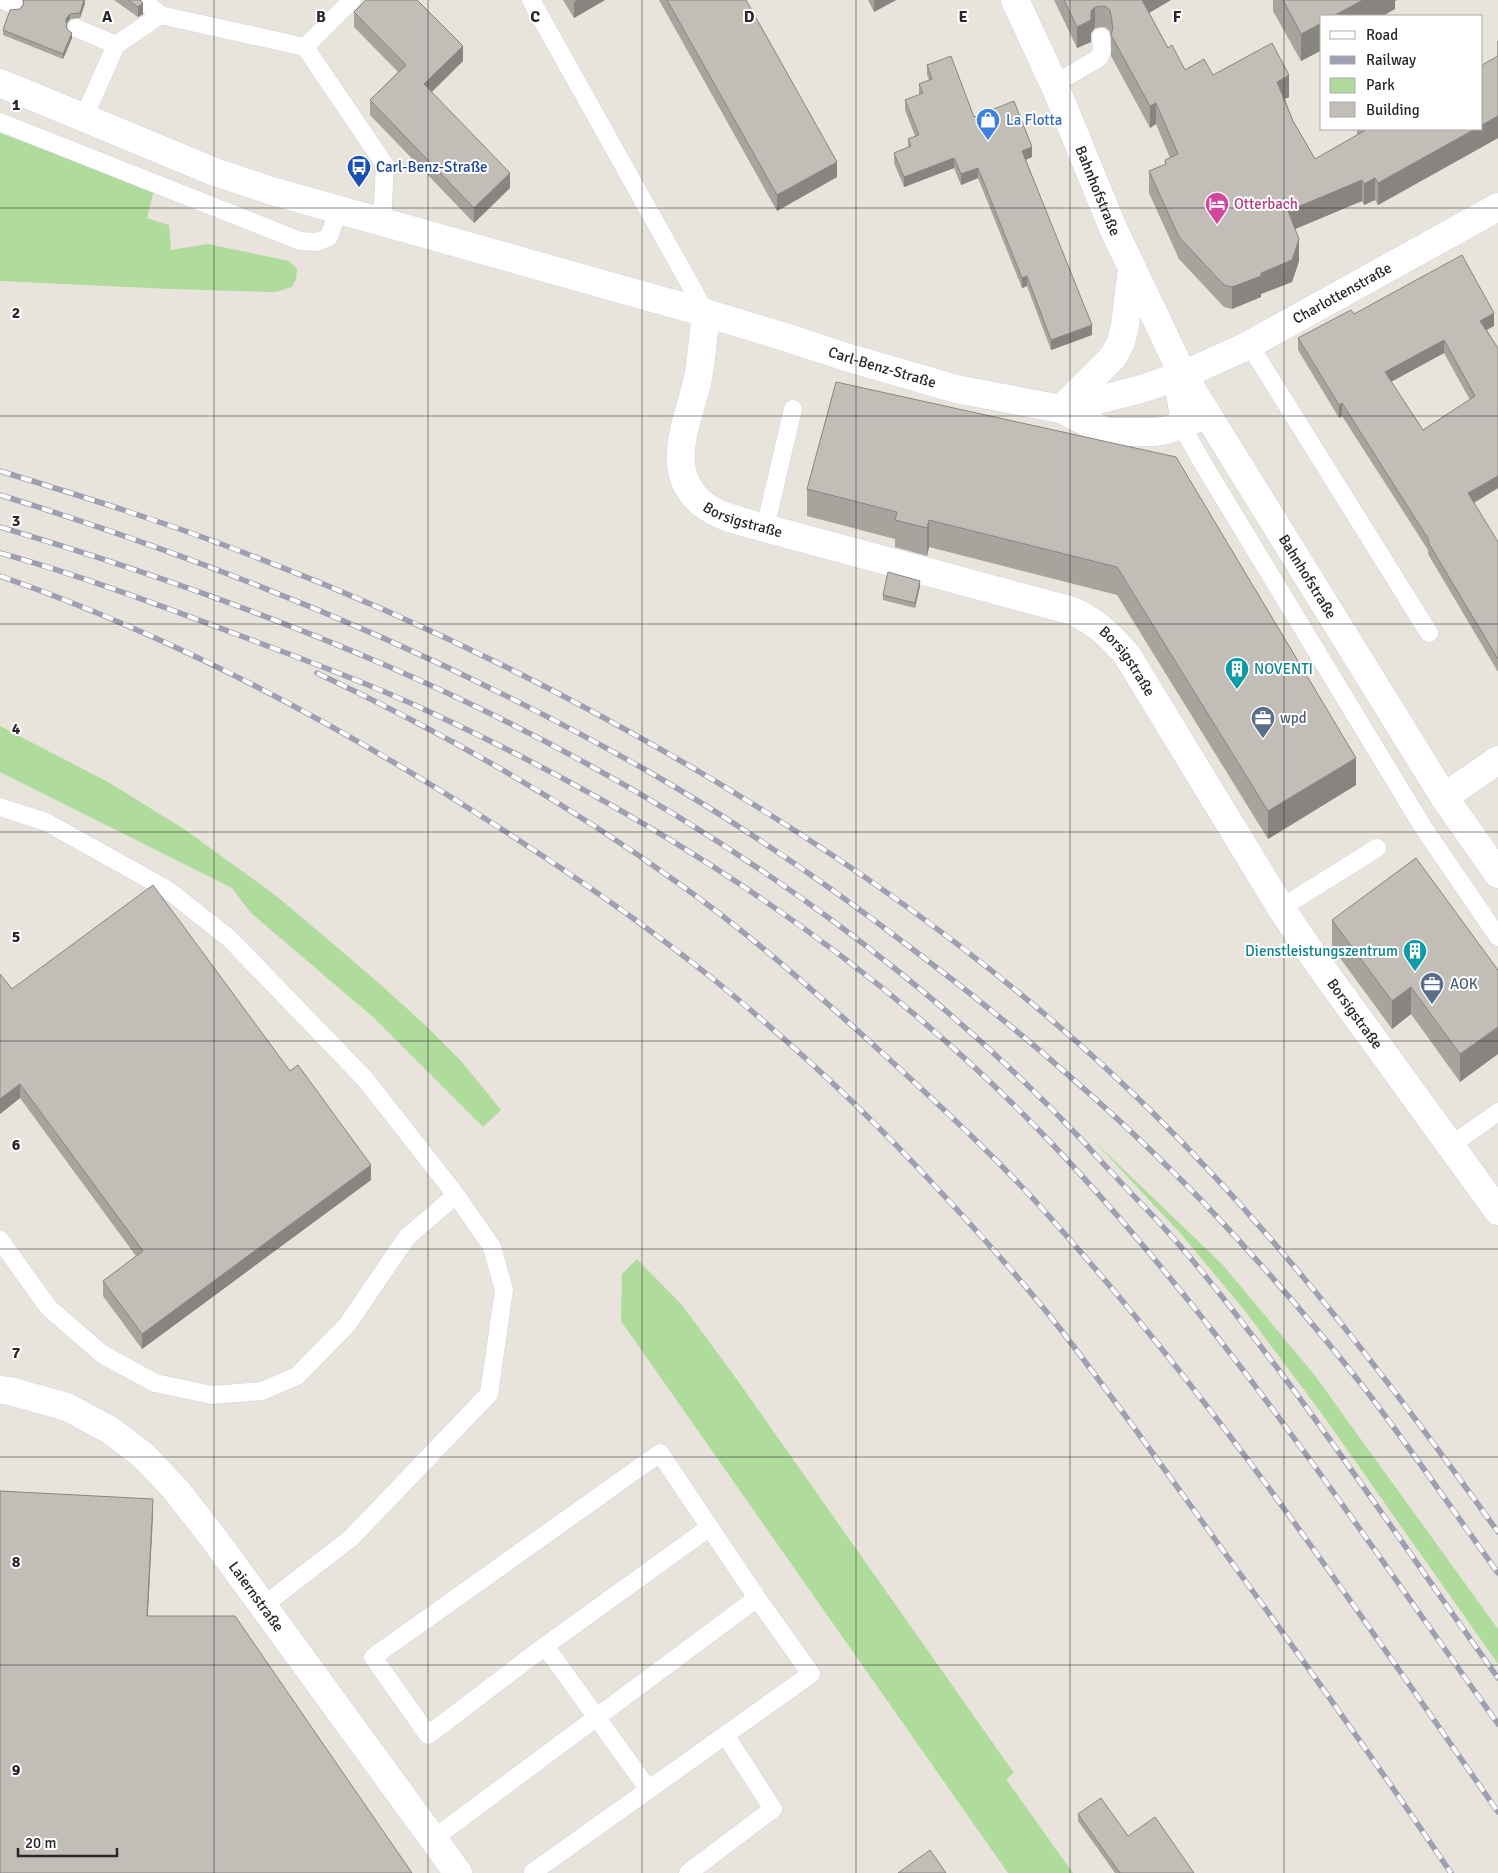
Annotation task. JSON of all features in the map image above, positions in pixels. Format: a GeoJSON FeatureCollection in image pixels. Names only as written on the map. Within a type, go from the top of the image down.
{"type":"FeatureCollection","features":[{"type":"Feature","properties":{"kind":"street","name":"Bahnhofstraße"},"geometry":{"type":"LineString","coordinates":[[1015,0],[1054,84],[1113,228],[1177,371],[1207,415],[1444,797],[1498,874]]}},
{"type":"Feature","properties":{"kind":"street","name":"Carl-Benz-Straße"},"geometry":{"type":"LineString","coordinates":[[0,83],[215,172],[338,210],[706,313],[956,389],[1061,409],[1106,432],[1155,432],[1207,415]]}},
{"type":"Feature","properties":{"kind":"street","name":"Charlottenstraße"},"geometry":{"type":"LineString","coordinates":[[1177,371],[1249,344],[1498,207]]}},
{"type":"Feature","properties":{"kind":"street"},"geometry":{"type":"LineString","coordinates":[[1061,409],[1113,357],[1121,342],[1132,270]]}},
{"type":"Feature","properties":{"kind":"street","name":"Borsigstraße"},"geometry":{"type":"LineString","coordinates":[[706,313],[698,376],[680,448],[681,473],[691,491],[704,505],[719,513],[765,528],[1073,611],[1095,623],[1111,636],[1128,655],[1281,908],[1318,963],[1498,1211]]}},
{"type":"Feature","properties":{"kind":"street","name":"Carl-Benz-Straße"},"geometry":{"type":"LineString","coordinates":[[1061,409],[1138,390],[1177,371]]}},
{"type":"Feature","properties":{"kind":"street"},"geometry":{"type":"LineString","coordinates":[[1444,797],[1498,760]]}},
{"type":"Feature","properties":{"kind":"street","name":"Laiernstraße"},"geometry":{"type":"LineString","coordinates":[[0,1390],[67,1407],[110,1430],[144,1456],[176,1490],[212,1536],[458,1873]]}},
{"type":"Feature","properties":{"kind":"lane"},"geometry":{"type":"LineString","coordinates":[[304,47],[352,0]]}},
{"type":"Feature","properties":{"kind":"lane"},"geometry":{"type":"LineString","coordinates":[[531,0],[706,313]]}},
{"type":"Feature","properties":{"kind":"lane"},"geometry":{"type":"LineString","coordinates":[[84,117],[116,45],[155,10],[304,47],[385,165],[382,222]]}},
{"type":"Feature","properties":{"kind":"lane"},"geometry":{"type":"LineString","coordinates":[[76,28],[116,45]]}},
{"type":"Feature","properties":{"kind":"lane"},"geometry":{"type":"LineString","coordinates":[[1054,84],[1099,58],[1102,50],[1101,36]]}},
{"type":"Feature","properties":{"kind":"lane"},"geometry":{"type":"LineString","coordinates":[[0,122],[300,241],[317,242],[329,237],[338,210]]}},
{"type":"Feature","properties":{"kind":"lane"},"geometry":{"type":"LineString","coordinates":[[1249,344],[1429,633]]}},
{"type":"Feature","properties":{"kind":"lane"},"geometry":{"type":"LineString","coordinates":[[1177,371],[1181,425],[1423,827],[1498,937]]}},
{"type":"Feature","properties":{"kind":"lane"},"geometry":{"type":"LineString","coordinates":[[765,528],[793,409]]}},
{"type":"Feature","properties":{"kind":"lane"},"geometry":{"type":"LineString","coordinates":[[0,807],[46,822],[168,890],[230,939],[365,1080],[456,1195],[492,1247],[504,1290],[489,1394],[351,1538],[263,1606]]}},
{"type":"Feature","properties":{"kind":"lane"},"geometry":{"type":"LineString","coordinates":[[1281,908],[1377,848]]}},
{"type":"Feature","properties":{"kind":"lane"},"geometry":{"type":"LineString","coordinates":[[1450,1146],[1498,1112]]}},
{"type":"Feature","properties":{"kind":"lane"},"geometry":{"type":"LineString","coordinates":[[0,1240],[48,1307],[102,1354],[155,1382],[212,1395],[262,1391],[297,1376],[347,1325],[407,1237],[456,1195]]}},
{"type":"Feature","properties":{"kind":"lane"},"geometry":{"type":"LineString","coordinates":[[534,1873],[811,1674],[757,1598],[710,1527],[660,1453],[373,1656],[428,1735],[545,1646],[710,1527]]}},
{"type":"Feature","properties":{"kind":"lane"},"geometry":{"type":"LineString","coordinates":[[434,1839],[757,1598]]}},
{"type":"Feature","properties":{"kind":"lane"},"geometry":{"type":"LineString","coordinates":[[545,1646],[649,1790]]}},
{"type":"Feature","properties":{"kind":"lane"},"geometry":{"type":"LineString","coordinates":[[688,1873],[773,1809],[726,1736]]}},
{"type":"Feature","properties":{"kind":"green space"},"geometry":{"type":"Polygon","coordinates":[[[0,133],[154,191],[147,218],[169,225],[171,250],[208,244],[289,261],[297,269],[296,279],[292,287],[276,292],[0,281],[0,133]]]}},
{"type":"Feature","properties":{"kind":"green space"},"geometry":{"type":"Polygon","coordinates":[[[0,726],[108,782],[184,829],[279,898],[424,1024],[462,1062],[501,1110],[483,1127],[374,1018],[250,912],[232,888],[0,772],[0,726]]]}},
{"type":"Feature","properties":{"kind":"green space"},"geometry":{"type":"Polygon","coordinates":[[[1093,1140],[1223,1265],[1313,1373],[1498,1629],[1498,1664],[1322,1414],[1245,1311],[1181,1234],[1093,1140]]]}},
{"type":"Feature","properties":{"kind":"green space"},"geometry":{"type":"Polygon","coordinates":[[[637,1259],[682,1305],[733,1374],[1014,1773],[1006,1779],[1073,1873],[1008,1873],[621,1321],[622,1274],[637,1259]]]}},
{"type":"Feature","properties":{"kind":"building"},"geometry":{"type":"Polygon","coordinates":[[[23,0],[84,0],[80,13],[70,14],[66,19],[67,29],[72,33],[63,54],[3,30],[10,10],[20,9],[24,4],[23,0]]]}},
{"type":"Feature","properties":{"kind":"building"},"geometry":{"type":"Polygon","coordinates":[[[128,0],[140,0],[143,3],[138,7],[128,0]]]}},
{"type":"Feature","properties":{"kind":"building"},"geometry":{"type":"Polygon","coordinates":[[[366,0],[417,0],[463,46],[424,84],[510,173],[474,208],[370,100],[406,65],[354,12],[366,0]]]}},
{"type":"Feature","properties":{"kind":"building"},"geometry":{"type":"Polygon","coordinates":[[[667,0],[746,0],[837,162],[777,195],[667,0]]]}},
{"type":"Feature","properties":{"kind":"building"},"geometry":{"type":"Polygon","coordinates":[[[1064,0],[1142,0],[1168,48],[1172,45],[1185,70],[1204,59],[1213,75],[1272,43],[1289,75],[1277,82],[1293,121],[1315,159],[1364,130],[1473,130],[1378,183],[1375,178],[1364,184],[1362,180],[1288,211],[1299,239],[1292,260],[1261,273],[1261,276],[1232,287],[1224,285],[1179,237],[1149,171],[1166,164],[1165,160],[1178,154],[1156,103],[1150,106],[1111,35],[1113,28],[1110,10],[1105,6],[1095,7],[1091,11],[1091,20],[1077,27],[1064,0]]]}},
{"type":"Feature","properties":{"kind":"building"},"geometry":{"type":"Polygon","coordinates":[[[1283,0],[1363,0],[1335,15],[1320,15],[1320,24],[1301,34],[1283,0]]]}},
{"type":"Feature","properties":{"kind":"building"},"geometry":{"type":"Polygon","coordinates":[[[951,56],[974,117],[1014,101],[1032,147],[1022,151],[1092,325],[1051,340],[1027,276],[1022,278],[978,168],[961,174],[954,158],[904,177],[894,153],[911,146],[908,139],[919,135],[905,100],[923,93],[919,84],[932,79],[927,65],[951,56]]]}},
{"type":"Feature","properties":{"kind":"building"},"geometry":{"type":"Polygon","coordinates":[[[1498,56],[1498,116],[1483,124],[1483,64],[1498,56]]]}},
{"type":"Feature","properties":{"kind":"building"},"geometry":{"type":"Polygon","coordinates":[[[1462,255],[1494,313],[1480,321],[1498,348],[1498,476],[1468,493],[1498,542],[1498,659],[1428,542],[1429,540],[1342,403],[1339,405],[1298,338],[1351,310],[1354,314],[1462,255]],[[1444,340],[1385,372],[1423,430],[1475,396],[1444,340]]]}},
{"type":"Feature","properties":{"kind":"building","name":"NOVENTI"},"geometry":{"type":"Polygon","coordinates":[[[836,382],[1176,457],[1356,758],[1268,811],[1117,567],[929,520],[927,528],[895,520],[897,512],[807,489],[836,382]]]}},
{"type":"Feature","properties":{"kind":"building"},"geometry":{"type":"Polygon","coordinates":[[[888,572],[920,581],[915,603],[883,595],[888,572]]]}},
{"type":"Feature","properties":{"kind":"building","name":"Dienstleistungszentrum"},"geometry":{"type":"Polygon","coordinates":[[[1416,858],[1498,970],[1498,1027],[1460,1054],[1411,987],[1392,1001],[1332,920],[1416,858]]]}},
{"type":"Feature","properties":{"kind":"building"},"geometry":{"type":"Polygon","coordinates":[[[153,885],[290,1071],[298,1065],[371,1165],[142,1334],[103,1281],[143,1251],[20,1084],[0,1099],[0,974],[12,989],[153,885]]]}},
{"type":"Feature","properties":{"kind":"building"},"geometry":{"type":"Polygon","coordinates":[[[0,1491],[153,1499],[147,1616],[235,1616],[412,1873],[0,1873],[0,1491]]]}},
{"type":"Feature","properties":{"kind":"building"},"geometry":{"type":"Polygon","coordinates":[[[1101,1798],[1128,1836],[1155,1817],[1194,1873],[1120,1873],[1078,1814],[1101,1798]]]}},
{"type":"Feature","properties":{"kind":"building"},"geometry":{"type":"Polygon","coordinates":[[[930,1850],[946,1873],[898,1873],[930,1850]]]}},
{"type":"Feature","properties":{"kind":"railway"},"geometry":{"type":"LineString","coordinates":[[0,471],[219,543],[317,581],[449,639],[641,738],[764,811],[867,878],[966,950],[1014,988],[1106,1069],[1199,1160],[1290,1261],[1334,1314],[1498,1532]]}},
{"type":"Feature","properties":{"kind":"railway"},"geometry":{"type":"LineString","coordinates":[[0,495],[166,551],[248,582],[410,650],[489,687],[567,727],[679,789],[747,832],[846,900],[950,978],[1025,1038],[1099,1102],[1204,1203],[1327,1341],[1399,1434],[1498,1573]]}},
{"type":"Feature","properties":{"kind":"railway"},"geometry":{"type":"LineString","coordinates":[[0,527],[97,557],[243,608],[385,665],[502,719],[616,780],[672,813],[781,884],[866,946],[993,1052],[1081,1139],[1188,1255],[1306,1407],[1498,1678]]}},
{"type":"Feature","properties":{"kind":"railway"},"geometry":{"type":"LineString","coordinates":[[0,553],[122,592],[313,663],[409,702],[514,753],[594,795],[672,841],[749,890],[895,998],[964,1057],[1029,1120],[1157,1262],[1217,1337],[1332,1490],[1498,1724]]}},
{"type":"Feature","properties":{"kind":"railway"},"geometry":{"type":"LineString","coordinates":[[0,576],[63,599],[187,652],[307,713],[424,780],[548,859],[614,904],[710,977],[792,1046],[913,1162],[984,1239],[1046,1311],[1084,1360],[1292,1646],[1373,1759],[1451,1873]]}},
{"type":"Feature","properties":{"kind":"railway"},"geometry":{"type":"LineString","coordinates":[[317,673],[457,744],[547,796],[678,883],[733,924],[813,991],[975,1140],[1017,1181],[1056,1224],[1175,1365],[1286,1511],[1498,1812]]}},
{"type":"Feature","properties":{"kind":"place","name":"La Flotta"},"geometry":{"type":"Point","coordinates":[988,141]}},
{"type":"Feature","properties":{"kind":"place","name":"Carl-Benz-Straße"},"geometry":{"type":"Point","coordinates":[359,188]}},
{"type":"Feature","properties":{"kind":"place","name":"Otterbach"},"geometry":{"type":"Point","coordinates":[1217,225]}},
{"type":"Feature","properties":{"kind":"place","name":"NOVENTI"},"geometry":{"type":"Point","coordinates":[1237,690]}},
{"type":"Feature","properties":{"kind":"place","name":"wpd"},"geometry":{"type":"Point","coordinates":[1263,739]}},
{"type":"Feature","properties":{"kind":"place","name":"Dienstleistungszentrum"},"geometry":{"type":"Point","coordinates":[1415,972]}},
{"type":"Feature","properties":{"kind":"place","name":"AOK"},"geometry":{"type":"Point","coordinates":[1432,1005]}}]}
